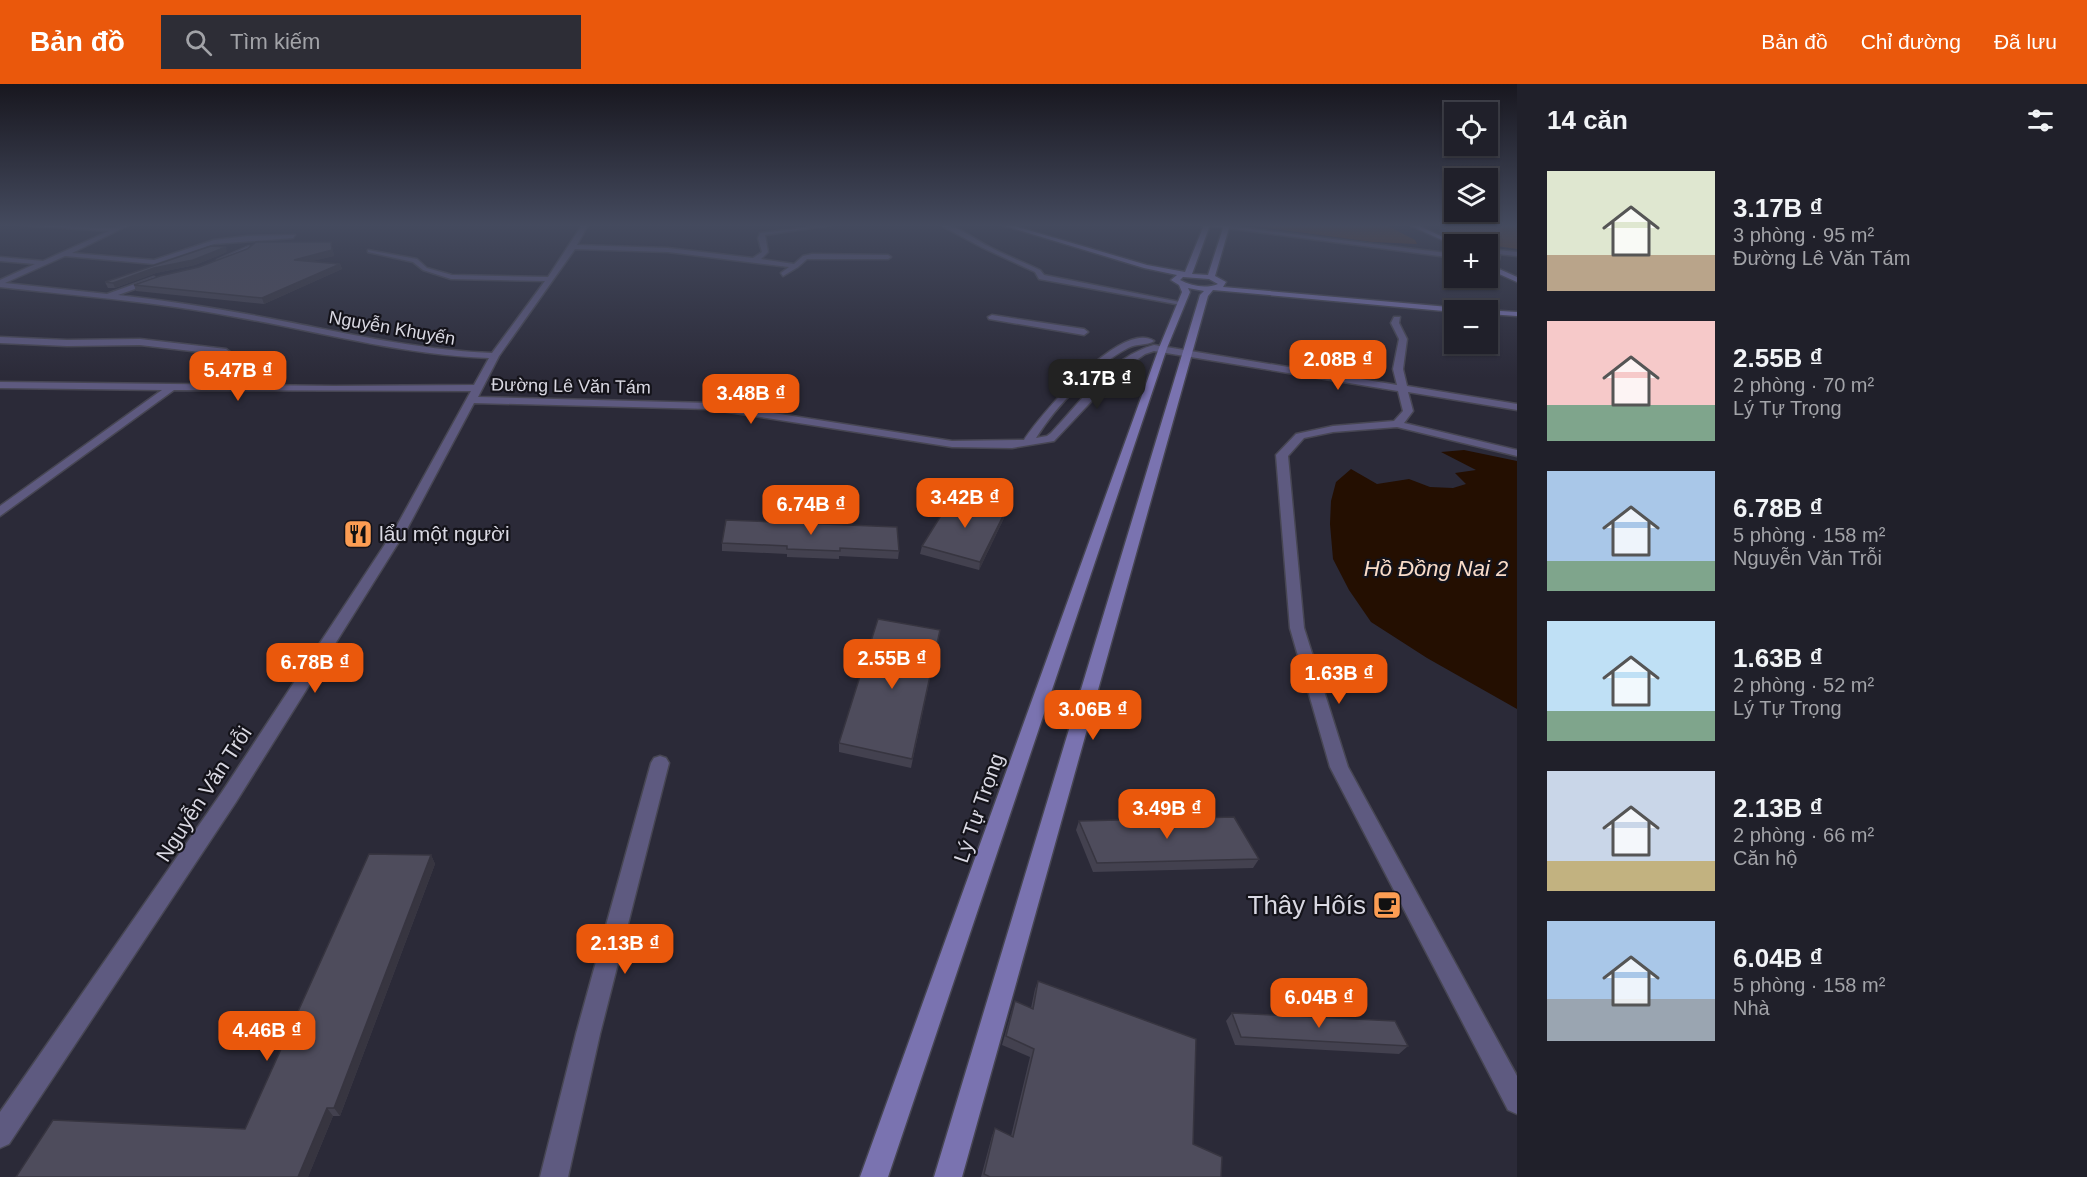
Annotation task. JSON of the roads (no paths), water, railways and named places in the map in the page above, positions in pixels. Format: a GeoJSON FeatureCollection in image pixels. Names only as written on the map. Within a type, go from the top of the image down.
{"type":"FeatureCollection","features":[{"type":"Feature","properties":{"kind":"street"},"geometry":{"type":"LineString","coordinates":[[0,284],[17,276]]}},
{"type":"Feature","properties":{"kind":"street"},"geometry":{"type":"LineString","coordinates":[[448,276],[549,279]]}},
{"type":"Feature","properties":{"kind":"street","name":"Nguyễn Văn Trỗi"},"geometry":{"type":"LineString","coordinates":[[0,1135],[229,797],[401,529],[495,356],[551,276]]}},
{"type":"Feature","properties":{"kind":"street"},"geometry":{"type":"LineString","coordinates":[[1041,276],[1182,303]]}},
{"type":"Feature","properties":{"kind":"street"},"geometry":{"type":"LineString","coordinates":[[1171,276],[1182,280],[1213,282],[1257,291],[1444,309]]}},
{"type":"Feature","properties":{"kind":"street"},"geometry":{"type":"LineString","coordinates":[[1171,276],[1182,280],[1213,282]]}},
{"type":"Feature","properties":{"kind":"street","name":"Lý Tự Trọng"},"geometry":{"type":"LineString","coordinates":[[874,1177],[1164,345],[1186,292],[1182,280],[1184,276]]}},
{"type":"Feature","properties":{"kind":"street"},"geometry":{"type":"LineString","coordinates":[[948,1177],[1188,349],[1204,295],[1214,276]]}},
{"type":"Feature","properties":{"kind":"street"},"geometry":{"type":"LineString","coordinates":[[106,297],[160,277]]}},
{"type":"Feature","properties":{"kind":"street","name":"Nguyễn Khuyến"},"geometry":{"type":"LineString","coordinates":[[0,284],[213,310],[354,339],[459,356],[495,356]]}},
{"type":"Feature","properties":{"kind":"street"},"geometry":{"type":"LineString","coordinates":[[1498,313],[1517,314]]}},
{"type":"Feature","properties":{"kind":"street"},"geometry":{"type":"LineString","coordinates":[[992,317],[1084,332]]}},
{"type":"Feature","properties":{"kind":"street"},"geometry":{"type":"LineString","coordinates":[[1397,319],[1395,323],[1403,339],[1398,369],[1408,411],[1397,423]]}},
{"type":"Feature","properties":{"kind":"street"},"geometry":{"type":"LineString","coordinates":[[0,340],[68,343],[140,342],[176,344],[226,352]]}},
{"type":"Feature","properties":{"kind":"street"},"geometry":{"type":"LineString","coordinates":[[1028,442],[1035,429],[1100,365],[1124,346],[1140,341],[1400,384],[1517,407]]}},
{"type":"Feature","properties":{"kind":"street","name":"Đường Lê Văn Tám"},"geometry":{"type":"LineString","coordinates":[[0,385],[473,394],[710,406],[952,444],[1012,445],[1050,439],[1118,368],[1138,351],[1164,345]]}},
{"type":"Feature","properties":{"kind":"street"},"geometry":{"type":"LineString","coordinates":[[1400,384],[1517,399]]}},
{"type":"Feature","properties":{"kind":"street"},"geometry":{"type":"LineString","coordinates":[[0,512],[172,387]]}},
{"type":"Feature","properties":{"kind":"street"},"geometry":{"type":"LineString","coordinates":[[1517,453],[1397,423],[1333,429],[1300,436],[1282,455],[1297,628],[1339,767],[1517,1101]]}},
{"type":"Feature","properties":{"kind":"street"},"geometry":{"type":"LineString","coordinates":[[554,1177],[588,1034],[660,763]]}},
{"type":"Feature","properties":{"kind":"water","name":"Hồ Đồng Nai 2"},"geometry":{"type":"Polygon","coordinates":[[[1464,450],[1517,461],[1517,709],[1427,658],[1371,622],[1349,590],[1333,559],[1331,501],[1336,482],[1351,469],[1377,484],[1409,479],[1430,487],[1453,488],[1466,484],[1455,473],[1476,470],[1441,452],[1464,450]]]}},
{"type":"Feature","properties":{"kind":"place","name":"lẩu một người"},"geometry":{"type":"Point","coordinates":[358,534]}},
{"type":"Feature","properties":{"kind":"place","name":"Thây Hôís"},"geometry":{"type":"Point","coordinates":[1387,905]}}]}
